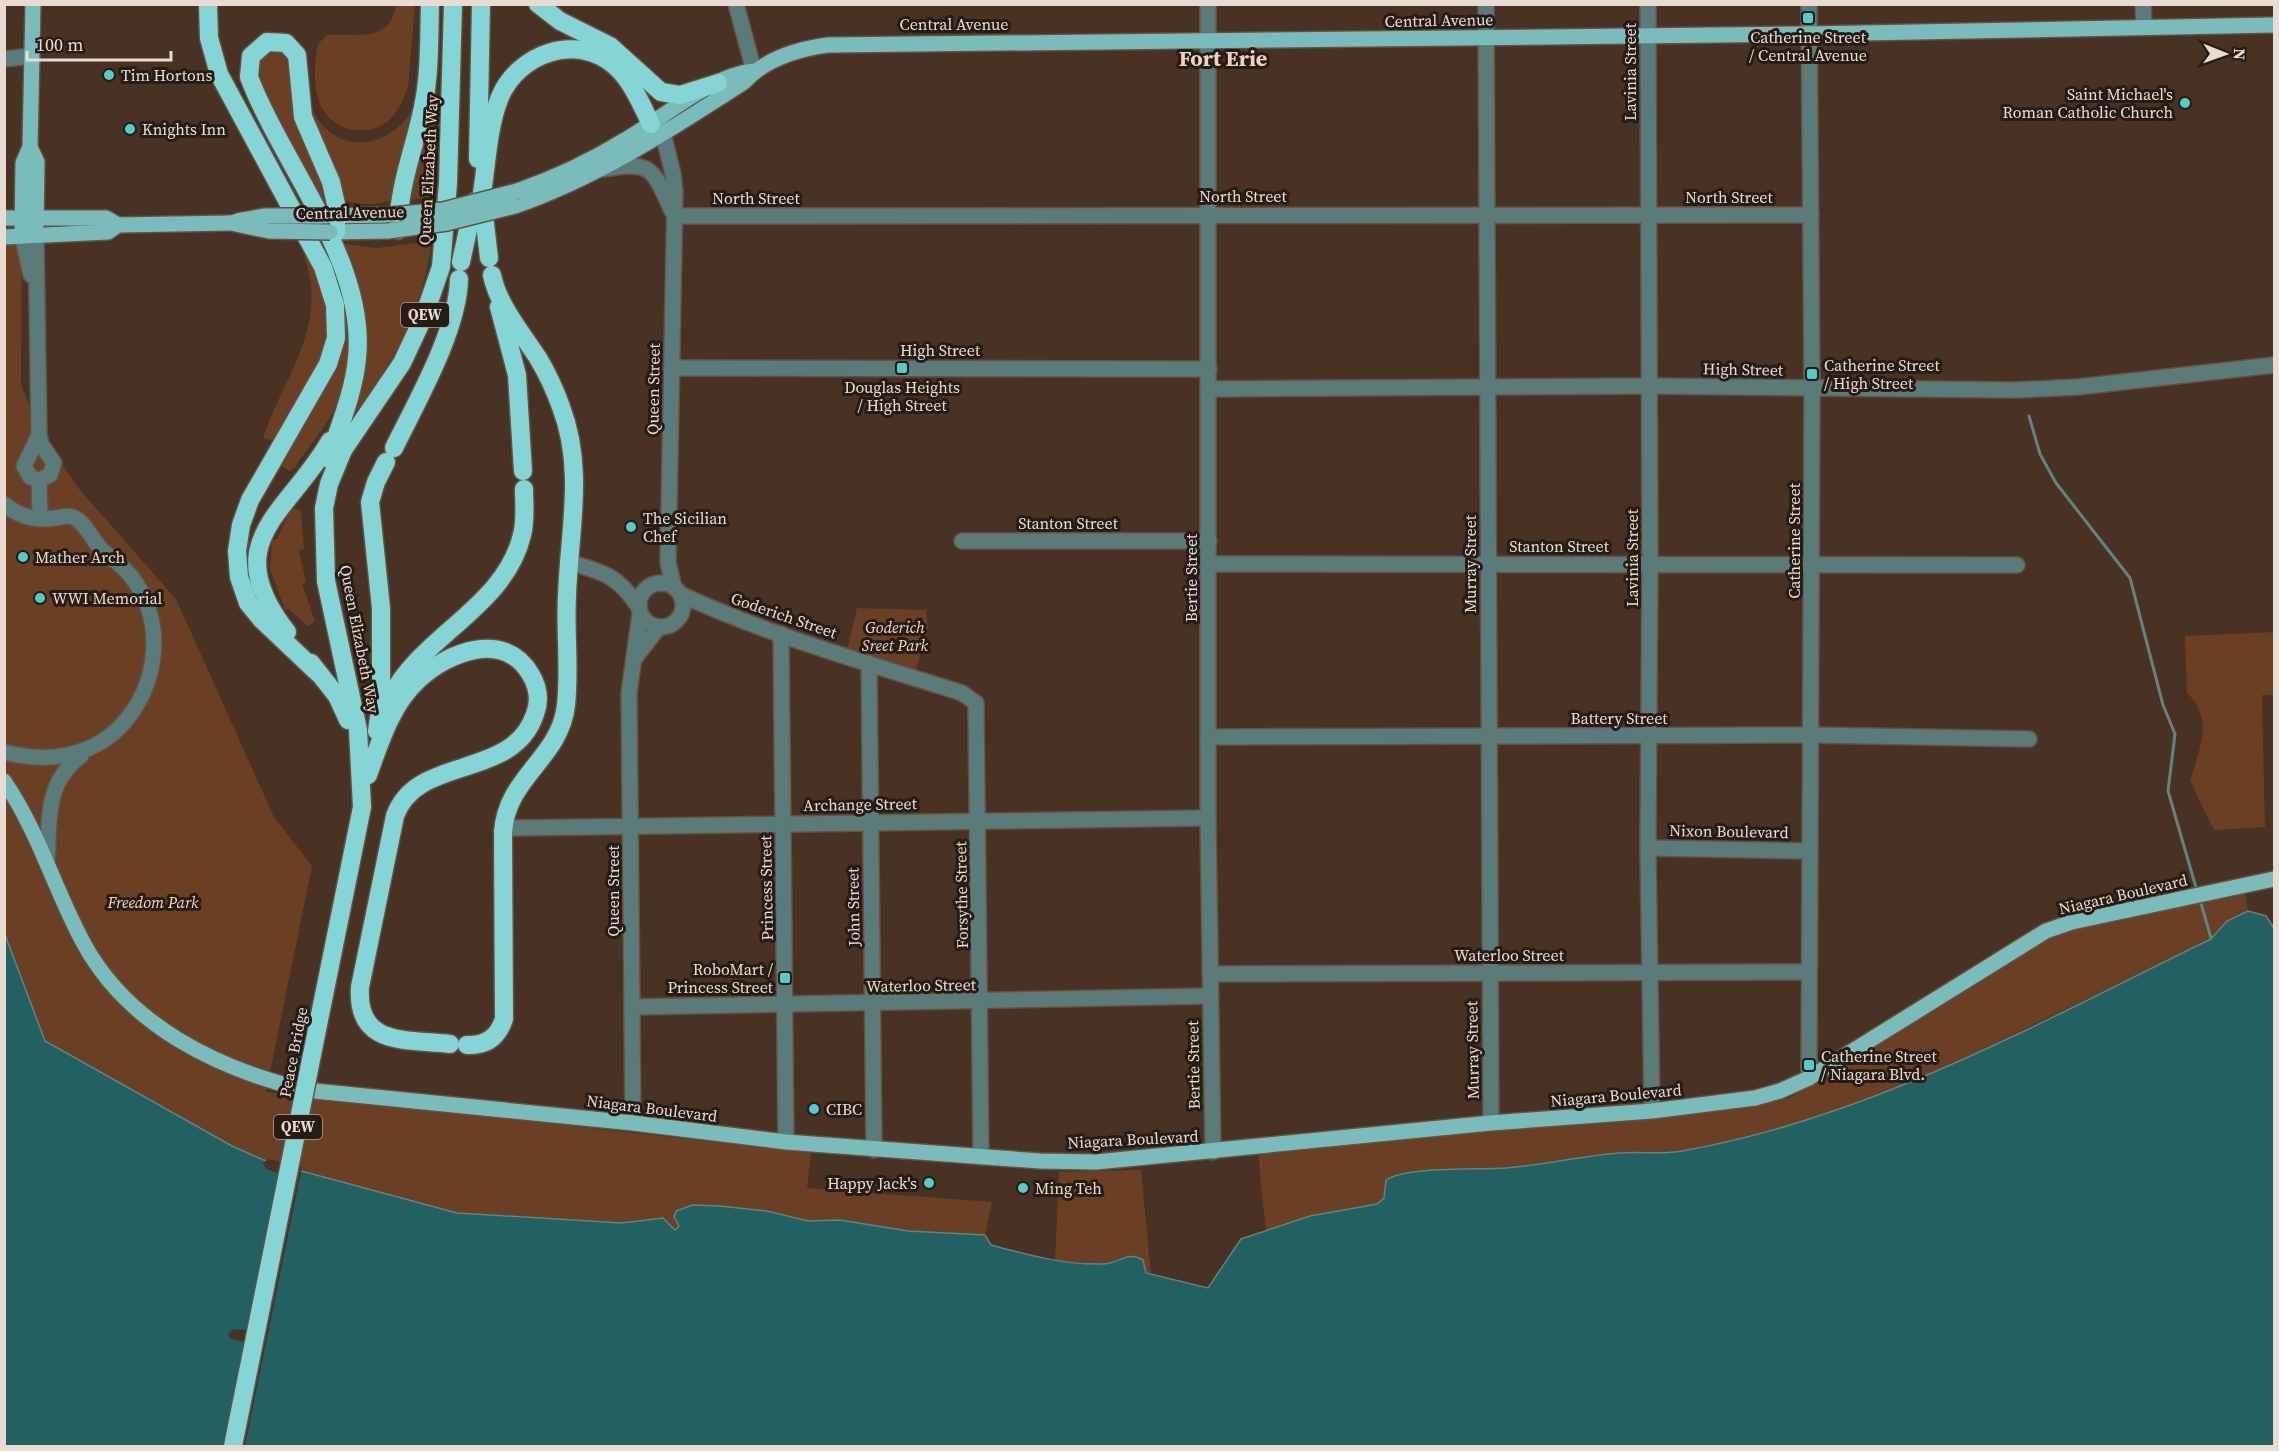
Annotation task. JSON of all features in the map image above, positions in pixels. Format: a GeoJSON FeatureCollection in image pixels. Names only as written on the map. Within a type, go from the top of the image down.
{"type":"FeatureCollection","features":[{"type":"Feature","properties":{"kind":"highway"},"geometry":{"type":"LineString","coordinates":[[208,4],[209,38],[219,74],[323,267],[335,305],[336,338],[328,364],[250,500],[241,525],[237,551],[238,577],[248,603],[262,620],[318,673]]}},
{"type":"Feature","properties":{"kind":"highway"},"geometry":{"type":"LineString","coordinates":[[395,218],[403,179],[423,108],[430,4]]}},
{"type":"Feature","properties":{"kind":"highway","name":"Queen Elizabeth Way"},"geometry":{"type":"LineString","coordinates":[[362,807],[364,772],[358,730],[330,601],[323,537],[324,508],[329,484],[350,437],[388,385],[408,352],[429,305],[443,259],[453,4]]}},
{"type":"Feature","properties":{"kind":"highway","name":"QEW"},"geometry":{"type":"LineString","coordinates":[[376,736],[386,706],[406,673],[484,598],[510,566],[524,528],[518,388],[479,204],[481,4]]}},
{"type":"Feature","properties":{"kind":"highway"},"geometry":{"type":"LineString","coordinates":[[538,4],[560,21],[610,46],[654,88],[667,94],[680,95],[718,82]]}},
{"type":"Feature","properties":{"kind":"highway"},"geometry":{"type":"LineString","coordinates":[[330,601],[318,559],[315,515],[320,485],[357,361],[356,310],[333,244],[249,77],[248,63],[251,56],[267,42],[286,43],[297,55],[303,117],[327,170],[335,196],[332,224]]}},
{"type":"Feature","properties":{"kind":"highway"},"geometry":{"type":"LineString","coordinates":[[479,204],[493,121],[500,97],[519,69],[546,52],[579,50],[598,55],[615,66],[635,91],[658,129]]}},
{"type":"Feature","properties":{"kind":"highway"},"geometry":{"type":"LineString","coordinates":[[631,65],[658,129]]}},
{"type":"Feature","properties":{"kind":"highway","name":"QEW"},"geometry":{"type":"LineString","coordinates":[[376,736],[381,704],[381,608],[370,502],[376,482],[426,383],[458,302],[460,270],[479,204]]}},
{"type":"Feature","properties":{"kind":"highway","name":"QEW"},"geometry":{"type":"LineString","coordinates":[[492,274],[513,320],[553,388],[569,434],[576,485],[568,562]]}},
{"type":"Feature","properties":{"kind":"highway"},"geometry":{"type":"LineString","coordinates":[[342,416],[320,457],[270,520],[257,555],[260,581],[268,604],[337,696],[355,740],[364,772]]}},
{"type":"Feature","properties":{"kind":"highway"},"geometry":{"type":"LineString","coordinates":[[364,772],[396,706],[407,690],[430,670],[459,653],[478,649],[509,654],[527,668],[537,689],[538,700],[532,723],[519,741],[490,759],[416,787],[403,798],[395,816],[360,987],[360,1006],[365,1021],[383,1036],[458,1045],[490,1040],[498,1032],[504,1019],[504,823],[509,802],[519,784],[551,748],[564,718],[567,691],[568,562]]}},
{"type":"Feature","properties":{"kind":"highway","name":"Queen Elizabeth Way"},"geometry":{"type":"LineString","coordinates":[[364,772],[376,736]]}},
{"type":"Feature","properties":{"kind":"highway","name":"Peace Bridge"},"geometry":{"type":"LineString","coordinates":[[233,1446],[362,807]]}},
{"type":"Feature","properties":{"kind":"main road"},"geometry":{"type":"LineString","coordinates":[[29,236],[23,163],[30,147],[33,4]]}},
{"type":"Feature","properties":{"kind":"main road","name":"Central Avenue"},"geometry":{"type":"LineString","coordinates":[[516,198],[658,129],[744,82],[754,71],[786,54],[828,45],[1808,34],[2274,25]]}},
{"type":"Feature","properties":{"kind":"main road","name":"Central Avenue"},"geometry":{"type":"LineString","coordinates":[[4,218],[106,218],[118,225],[231,223],[265,216],[332,224],[395,218],[447,223],[603,169],[718,82],[738,72],[754,71]]}},
{"type":"Feature","properties":{"kind":"main road","name":"Central Avenue"},"geometry":{"type":"LineString","coordinates":[[4,237],[108,232],[118,225]]}},
{"type":"Feature","properties":{"kind":"main road","name":"Niagara Boulevard"},"geometry":{"type":"LineString","coordinates":[[4,781],[28,820],[84,944],[125,999],[171,1036],[212,1060],[262,1080],[305,1090],[633,1123],[786,1142],[874,1150],[1096,1162],[1491,1123],[1652,1111],[1755,1098],[1780,1091],[1809,1077],[2046,932],[2072,922],[2274,879]]}},
{"type":"Feature","properties":{"kind":"street"},"geometry":{"type":"LineString","coordinates":[[736,4],[754,71]]}},
{"type":"Feature","properties":{"kind":"street","name":"Bertie Street"},"geometry":{"type":"LineString","coordinates":[[1208,4],[1210,40],[1208,818],[1213,1152]]}},
{"type":"Feature","properties":{"kind":"street","name":"Murray Street"},"geometry":{"type":"LineString","coordinates":[[1486,4],[1489,388],[1487,736],[1491,1123]]}},
{"type":"Feature","properties":{"kind":"street","name":"Lavinia Street"},"geometry":{"type":"LineString","coordinates":[[1648,4],[1650,564],[1648,848],[1652,1111]]}},
{"type":"Feature","properties":{"kind":"street","name":"Catherine Street"},"geometry":{"type":"LineString","coordinates":[[1809,4],[1812,388],[1809,1077]]}},
{"type":"Feature","properties":{"kind":"street"},"geometry":{"type":"LineString","coordinates":[[2143,4],[2144,27]]}},
{"type":"Feature","properties":{"kind":"street"},"geometry":{"type":"LineString","coordinates":[[4,59],[32,56]]}},
{"type":"Feature","properties":{"kind":"street","name":"Queen Street"},"geometry":{"type":"LineString","coordinates":[[658,129],[674,216],[668,563],[677,590]]}},
{"type":"Feature","properties":{"kind":"street"},"geometry":{"type":"LineString","coordinates":[[603,169],[635,165],[650,171],[658,179],[674,216]]}},
{"type":"Feature","properties":{"kind":"street","name":"North Street"},"geometry":{"type":"LineString","coordinates":[[674,216],[1811,215]]}},
{"type":"Feature","properties":{"kind":"street"},"geometry":{"type":"LineString","coordinates":[[29,236],[36,292],[39,435],[41,444],[54,463],[50,475],[39,480],[30,477],[24,466],[39,435]]}},
{"type":"Feature","properties":{"kind":"street","name":"High Street"},"geometry":{"type":"LineString","coordinates":[[1210,389],[1649,386],[2039,389],[2274,365]]}},
{"type":"Feature","properties":{"kind":"street","name":"High Street"},"geometry":{"type":"LineString","coordinates":[[671,368],[1209,369]]}},
{"type":"Feature","properties":{"kind":"street"},"geometry":{"type":"LineString","coordinates":[[39,480],[40,518]]}},
{"type":"Feature","properties":{"kind":"street","name":"Niagara Boulevard"},"geometry":{"type":"LineString","coordinates":[[7,511],[40,518],[66,516],[79,521],[102,550],[130,576],[149,610],[154,648],[147,686],[128,719],[66,767],[57,782],[51,804],[47,863]]}},
{"type":"Feature","properties":{"kind":"street","name":"Stanton Street"},"geometry":{"type":"LineString","coordinates":[[962,541],[1209,541]]}},
{"type":"Feature","properties":{"kind":"street"},"geometry":{"type":"LineString","coordinates":[[568,562],[608,575],[624,584],[649,586],[659,582],[677,590],[683,610],[680,617],[667,627],[659,627],[645,621],[624,584]]}},
{"type":"Feature","properties":{"kind":"street"},"geometry":{"type":"LineString","coordinates":[[639,610],[640,595],[668,563]]}},
{"type":"Feature","properties":{"kind":"street","name":"Stanton Street"},"geometry":{"type":"LineString","coordinates":[[1210,564],[2017,565]]}},
{"type":"Feature","properties":{"kind":"street","name":"Goderich Street"},"geometry":{"type":"LineString","coordinates":[[677,590],[713,609],[781,634],[962,693],[976,703],[976,706]]}},
{"type":"Feature","properties":{"kind":"street","name":"Goderich Street"},"geometry":{"type":"LineString","coordinates":[[680,617],[713,609]]}},
{"type":"Feature","properties":{"kind":"street","name":"Queen Street"},"geometry":{"type":"LineString","coordinates":[[633,1123],[629,693],[639,610]]}},
{"type":"Feature","properties":{"kind":"street","name":"Queen Street"},"geometry":{"type":"LineString","coordinates":[[634,659],[659,627]]}},
{"type":"Feature","properties":{"kind":"street","name":"Princess Street"},"geometry":{"type":"LineString","coordinates":[[781,634],[786,1142]]}},
{"type":"Feature","properties":{"kind":"street","name":"John Street"},"geometry":{"type":"LineString","coordinates":[[868,663],[874,1150]]}},
{"type":"Feature","properties":{"kind":"street","name":"Forsythe Street"},"geometry":{"type":"LineString","coordinates":[[976,706],[981,1156]]}},
{"type":"Feature","properties":{"kind":"street","name":"Battery Street"},"geometry":{"type":"LineString","coordinates":[[1208,737],[1812,735],[2029,739]]}},
{"type":"Feature","properties":{"kind":"street"},"geometry":{"type":"LineString","coordinates":[[4,752],[23,757],[52,758],[80,752],[98,744]]}},
{"type":"Feature","properties":{"kind":"street","name":"Archange Street"},"geometry":{"type":"LineString","coordinates":[[513,828],[1208,818]]}},
{"type":"Feature","properties":{"kind":"street","name":"Nixon Boulevard"},"geometry":{"type":"LineString","coordinates":[[1648,848],[1809,851]]}},
{"type":"Feature","properties":{"kind":"street","name":"Waterloo Street"},"geometry":{"type":"LineString","coordinates":[[1210,974],[1809,972]]}},
{"type":"Feature","properties":{"kind":"street","name":"Waterloo Street"},"geometry":{"type":"LineString","coordinates":[[632,1007],[1210,996]]}},
{"type":"Feature","properties":{"kind":"green space"},"geometry":{"type":"Polygon","coordinates":[[[396,5],[415,5],[408,87],[397,110],[387,122],[369,130],[349,129],[332,120],[320,104],[315,74],[318,44],[327,35],[360,35],[379,31],[392,18],[396,5]]]}},
{"type":"Feature","properties":{"kind":"green space"},"geometry":{"type":"Polygon","coordinates":[[[285,49],[295,124],[314,162],[327,197],[323,205],[256,81],[260,52],[285,49]]]}},
{"type":"Feature","properties":{"kind":"green space"},"geometry":{"type":"Polygon","coordinates":[[[433,79],[437,80],[433,166],[436,196],[411,200],[411,187],[433,79]]]}},
{"type":"Feature","properties":{"kind":"green space"},"geometry":{"type":"Polygon","coordinates":[[[415,105],[394,199],[368,204],[343,199],[309,112],[313,111],[323,126],[336,136],[350,141],[365,142],[379,139],[393,131],[405,120],[415,105]]]}},
{"type":"Feature","properties":{"kind":"green space","name":"Freedom Park"},"geometry":{"type":"Polygon","coordinates":[[[4,238],[22,241],[21,384],[40,432],[79,489],[176,599],[274,817],[312,866],[266,1092],[811,1153],[807,1188],[992,1202],[985,1235],[908,1231],[840,1220],[808,1221],[767,1211],[720,1206],[675,1230],[663,1218],[622,1223],[457,1213],[268,1162],[232,1146],[45,1041],[4,950],[4,238]]]}},
{"type":"Feature","properties":{"kind":"green space"},"geometry":{"type":"Polygon","coordinates":[[[432,241],[422,289],[406,330],[385,370],[358,411],[355,408],[359,391],[338,243],[377,248],[432,241]]]}},
{"type":"Feature","properties":{"kind":"green space"},"geometry":{"type":"Polygon","coordinates":[[[308,253],[324,290],[329,322],[326,351],[276,441],[263,438],[308,327],[311,305],[310,281],[304,256],[308,253]]]}},
{"type":"Feature","properties":{"kind":"green space"},"geometry":{"type":"Polygon","coordinates":[[[341,284],[350,343],[344,389],[329,418],[295,467],[289,471],[279,464],[322,389],[337,286],[341,284]]]}},
{"type":"Feature","properties":{"kind":"green space"},"geometry":{"type":"Polygon","coordinates":[[[292,507],[301,511],[304,549],[299,551],[306,582],[302,584],[315,621],[308,626],[289,609],[285,610],[270,569],[272,540],[277,539],[292,507]]]}},
{"type":"Feature","properties":{"kind":"green space","name":"Goderich Sreet Park"},"geometry":{"type":"Polygon","coordinates":[[[857,608],[926,610],[928,630],[915,672],[847,650],[857,608]]]}},
{"type":"Feature","properties":{"kind":"green space"},"geometry":{"type":"Polygon","coordinates":[[[2274,632],[2274,695],[2262,695],[2265,827],[2214,830],[2190,781],[2200,746],[2203,724],[2196,703],[2187,693],[2185,636],[2274,632]]]}},
{"type":"Feature","properties":{"kind":"green space"},"geometry":{"type":"Polygon","coordinates":[[[2245,891],[2248,911],[2227,921],[2211,939],[1903,1088],[1759,1136],[1679,1152],[1620,1153],[1508,1168],[1407,1172],[1377,1204],[1310,1216],[1266,1232],[1258,1154],[1471,1129],[1719,1111],[1790,1098],[2044,938],[2070,930],[2245,891]]]}},
{"type":"Feature","properties":{"kind":"green space"},"geometry":{"type":"Polygon","coordinates":[[[1141,1170],[1151,1274],[1146,1273],[1143,1260],[1126,1256],[1106,1264],[1055,1261],[1059,1172],[1141,1170]]]}},
{"type":"Feature","properties":{"kind":"water"},"geometry":{"type":"Polygon","coordinates":[[[2248,911],[2266,916],[2274,928],[2274,1446],[5,1446],[4,932],[45,1041],[232,1146],[268,1162],[457,1213],[622,1223],[663,1218],[675,1230],[679,1226],[674,1217],[676,1211],[692,1205],[720,1206],[767,1211],[808,1221],[840,1220],[908,1231],[985,1235],[991,1245],[1032,1256],[1074,1263],[1103,1264],[1132,1256],[1143,1260],[1146,1273],[1208,1288],[1241,1239],[1310,1216],[1377,1204],[1384,1198],[1386,1180],[1409,1172],[1494,1169],[1619,1153],[1674,1152],[1752,1136],[1820,1116],[1953,1064],[2018,1034],[2211,939],[2227,921],[2248,911]]]}},
{"type":"Feature","properties":{"kind":"pier"},"geometry":{"type":"Polygon","coordinates":[[[268,1159],[302,1167],[245,1446],[223,1446],[244,1342],[231,1339],[228,1334],[233,1329],[246,1330],[278,1173],[266,1169],[263,1163],[268,1159]]]}},
{"type":"Feature","properties":{"kind":"waterway"},"geometry":{"type":"LineString","coordinates":[[2029,416],[2040,454],[2056,483],[2130,578],[2163,705],[2175,734],[2168,791],[2197,891]]}},
{"type":"Feature","properties":{"kind":"waterway"},"geometry":{"type":"LineString","coordinates":[[2200,900],[2211,938]]}},
{"type":"Feature","properties":{"kind":"place","name":"Catherine Street / Central Avenue"},"geometry":{"type":"Point","coordinates":[1808,18]}},
{"type":"Feature","properties":{"kind":"place","name":"Tim Hortons"},"geometry":{"type":"Point","coordinates":[109,75]}},
{"type":"Feature","properties":{"kind":"place","name":"Saint Michael's Roman Catholic Church"},"geometry":{"type":"Point","coordinates":[2185,103]}},
{"type":"Feature","properties":{"kind":"place","name":"Knights Inn"},"geometry":{"type":"Point","coordinates":[130,129]}},
{"type":"Feature","properties":{"kind":"place","name":"Douglas Heights / High Street"},"geometry":{"type":"Point","coordinates":[902,368]}},
{"type":"Feature","properties":{"kind":"place","name":"Catherine Street / High Street"},"geometry":{"type":"Point","coordinates":[1812,374]}},
{"type":"Feature","properties":{"kind":"place","name":"The Sicilian Chef"},"geometry":{"type":"Point","coordinates":[631,527]}},
{"type":"Feature","properties":{"kind":"place","name":"Mather Arch"},"geometry":{"type":"Point","coordinates":[23,557]}},
{"type":"Feature","properties":{"kind":"place","name":"WWI Memorial"},"geometry":{"type":"Point","coordinates":[40,598]}},
{"type":"Feature","properties":{"kind":"place","name":"RoboMart / Princess Street"},"geometry":{"type":"Point","coordinates":[785,978]}},
{"type":"Feature","properties":{"kind":"place","name":"Catherine Street / Niagara Blvd."},"geometry":{"type":"Point","coordinates":[1809,1065]}},
{"type":"Feature","properties":{"kind":"place","name":"CIBC"},"geometry":{"type":"Point","coordinates":[814,1109]}},
{"type":"Feature","properties":{"kind":"place","name":"Happy Jack's"},"geometry":{"type":"Point","coordinates":[929,1183]}},
{"type":"Feature","properties":{"kind":"place","name":"Ming Teh"},"geometry":{"type":"Point","coordinates":[1023,1188]}},
{"type":"Feature","properties":{"kind":"district","name":"Fort Erie"},"geometry":{"type":"Point","coordinates":[1223,58]}}]}
